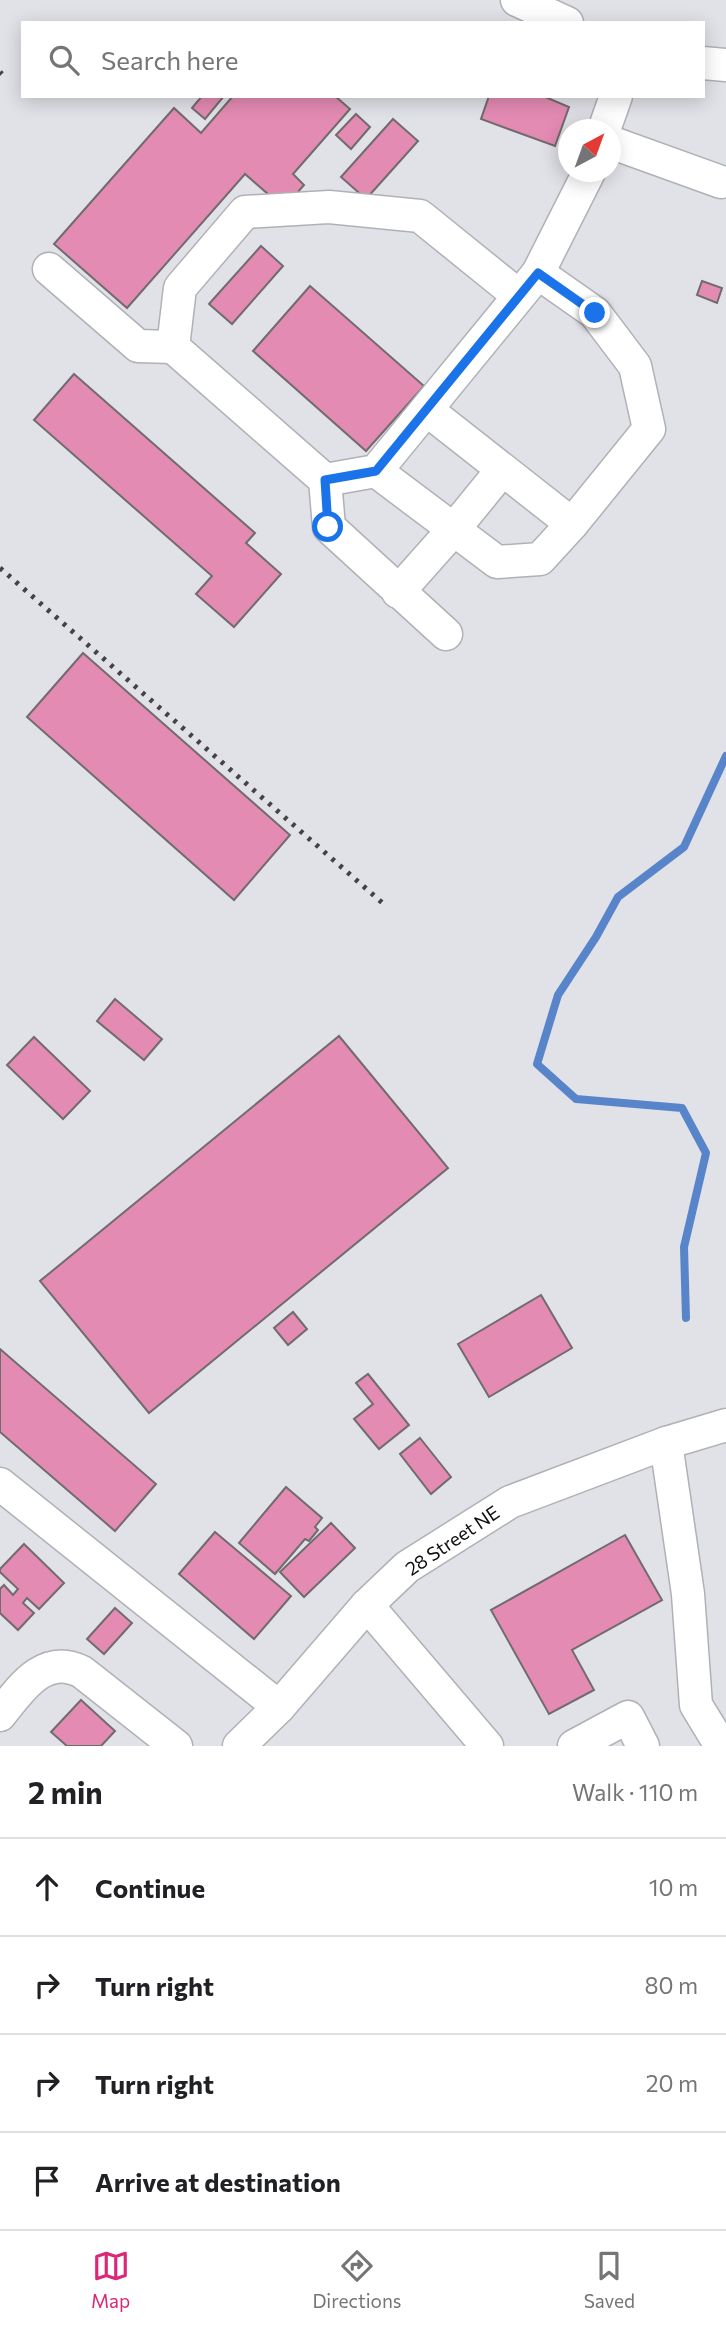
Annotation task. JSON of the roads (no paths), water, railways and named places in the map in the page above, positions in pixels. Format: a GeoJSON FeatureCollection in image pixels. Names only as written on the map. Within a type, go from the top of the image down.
{"type":"FeatureCollection","features":[{"type":"Feature","properties":{"kind":"street"},"geometry":{"type":"LineString","coordinates":[[517,0],[563,21]]}},
{"type":"Feature","properties":{"kind":"street"},"geometry":{"type":"LineString","coordinates":[[705,63],[726,65]]}},
{"type":"Feature","properties":{"kind":"street"},"geometry":{"type":"LineString","coordinates":[[608,119],[615,98]]}},
{"type":"Feature","properties":{"kind":"street"},"geometry":{"type":"LineString","coordinates":[[621,146],[721,182]]}},
{"type":"Feature","properties":{"kind":"street"},"geometry":{"type":"LineString","coordinates":[[325,480],[376,471],[529,285],[584,182]]}},
{"type":"Feature","properties":{"kind":"street"},"geometry":{"type":"LineString","coordinates":[[173,346],[180,288],[245,212],[328,207],[420,216],[529,285],[595,313],[635,366],[649,429],[540,559],[497,562],[376,471]]}},
{"type":"Feature","properties":{"kind":"street"},"geometry":{"type":"LineString","coordinates":[[48,269],[138,346],[173,346],[325,480],[328,527],[446,634]]}},
{"type":"Feature","properties":{"kind":"street"},"geometry":{"type":"LineString","coordinates":[[427,410],[572,524]]}},
{"type":"Feature","properties":{"kind":"street"},"geometry":{"type":"LineString","coordinates":[[398,592],[502,470]]}},
{"type":"Feature","properties":{"kind":"street","name":"28 Street NE"},"geometry":{"type":"LineString","coordinates":[[239,1746],[279,1707],[367,1605],[407,1567],[510,1502],[666,1443],[726,1425]]}},
{"type":"Feature","properties":{"kind":"street"},"geometry":{"type":"LineString","coordinates":[[666,1443],[688,1594],[696,1705],[721,1746]]}},
{"type":"Feature","properties":{"kind":"street"},"geometry":{"type":"LineString","coordinates":[[0,1484],[279,1707]]}},
{"type":"Feature","properties":{"kind":"street"},"geometry":{"type":"LineString","coordinates":[[367,1605],[486,1746]]}},
{"type":"Feature","properties":{"kind":"street"},"geometry":{"type":"LineString","coordinates":[[0,1714],[34,1676],[54,1667],[72,1667],[176,1746]]}},
{"type":"Feature","properties":{"kind":"street"},"geometry":{"type":"LineString","coordinates":[[573,1746],[628,1717],[642,1746]]}},
{"type":"Feature","properties":{"kind":"waterway"},"geometry":{"type":"LineString","coordinates":[[686,1318],[684,1247],[706,1153],[682,1108],[576,1099],[537,1064],[558,995],[596,937],[618,897],[684,847],[726,756]]}},
{"type":"Feature","properties":{"kind":"railway"},"geometry":{"type":"LineString","coordinates":[[0,568],[386,906]]}}]}
